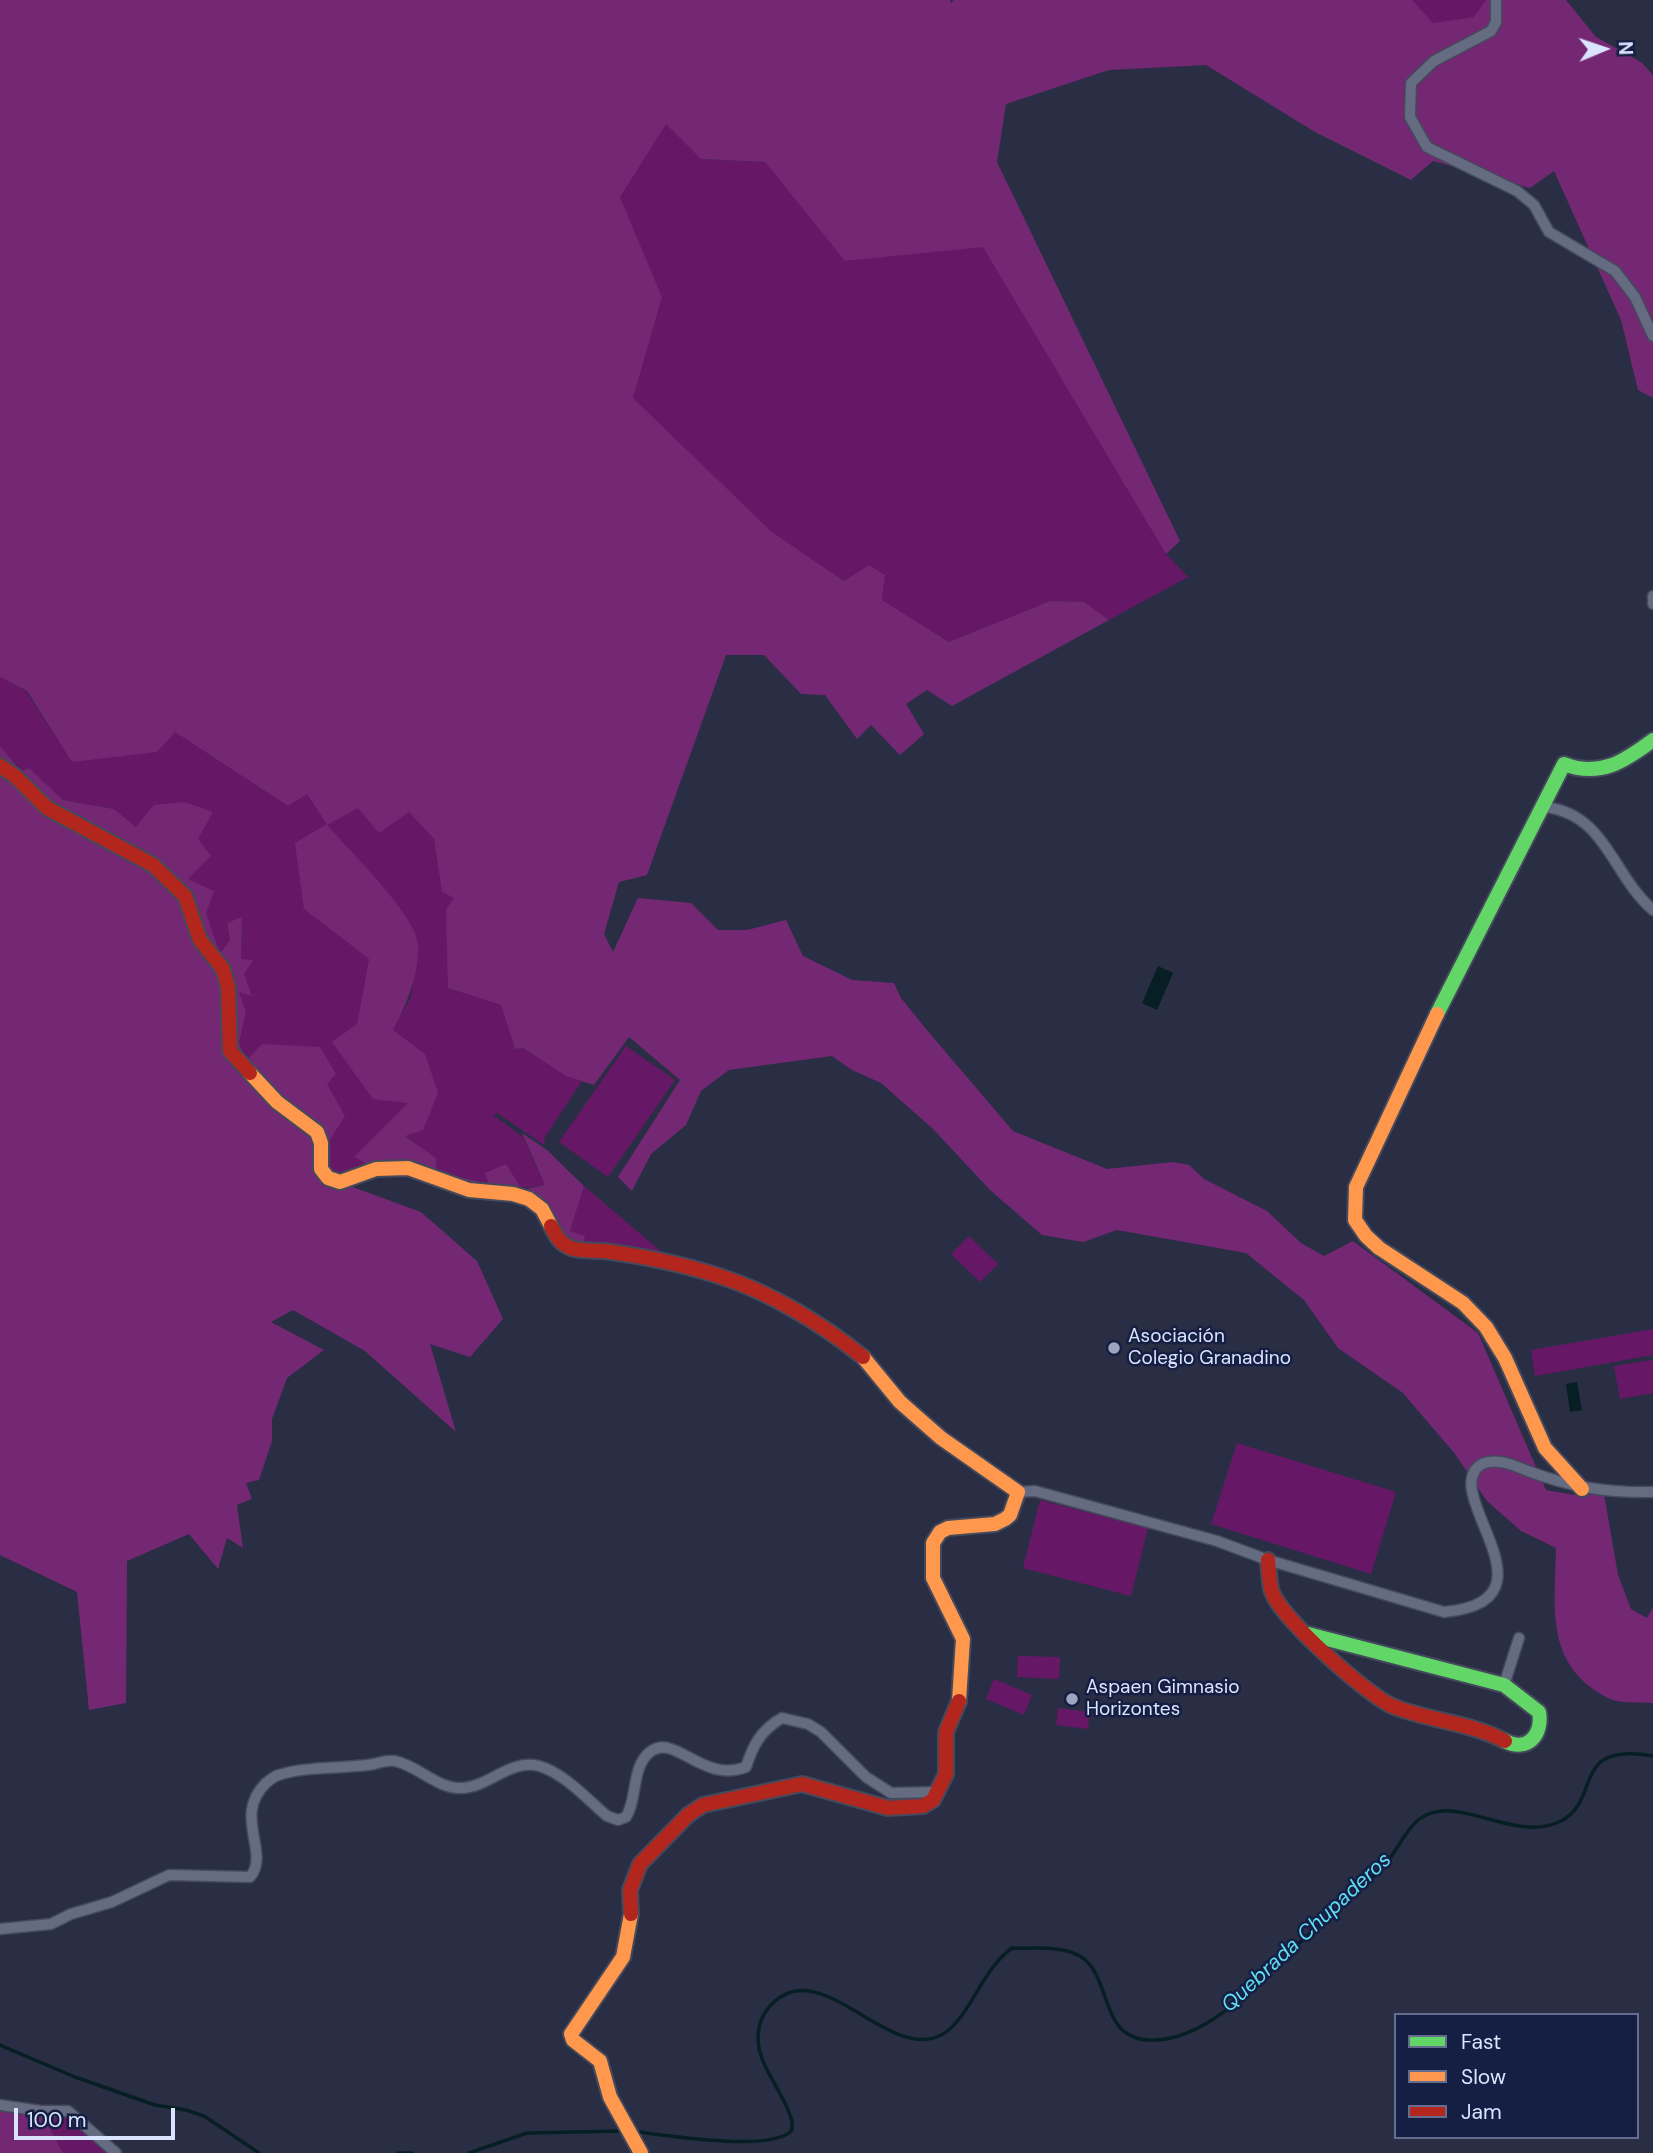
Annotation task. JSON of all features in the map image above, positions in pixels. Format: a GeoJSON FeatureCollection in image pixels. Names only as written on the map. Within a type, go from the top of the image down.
{"type":"FeatureCollection","features":[{"type":"Feature","properties":{"kind":"street"},"geometry":{"type":"LineString","coordinates":[[1496,0],[1496,22],[1491,31],[1434,61],[1411,83],[1410,117],[1427,147],[1517,191],[1534,205],[1549,232],[1615,271],[1635,297],[1653,336]]}},
{"type":"Feature","properties":{"kind":"street"},"geometry":{"type":"LineString","coordinates":[[1653,596],[1653,604]]}},
{"type":"Feature","properties":{"kind":"street"},"geometry":{"type":"LineString","coordinates":[[1582,1489],[1553,1460],[1541,1442],[1491,1331],[1473,1311],[1374,1243],[1357,1223],[1354,1205],[1356,1187],[1407,1074],[1545,807],[1564,764],[1576,770],[1600,771],[1615,767],[1653,740]]}},
{"type":"Feature","properties":{"kind":"street"},"geometry":{"type":"LineString","coordinates":[[0,766],[15,776],[47,808],[153,865],[185,896],[200,940],[223,969],[228,987],[227,1031],[230,1051],[277,1102],[317,1132],[321,1143],[321,1169],[328,1178],[340,1182],[376,1168],[408,1168],[469,1190],[513,1194],[529,1199],[542,1209],[556,1237],[569,1248],[604,1251],[677,1265],[720,1276],[754,1290],[837,1336],[865,1359],[900,1402],[941,1438],[1018,1492],[1045,1494],[1153,1523],[1444,1612],[1462,1610],[1480,1602],[1492,1591],[1499,1573],[1497,1553],[1472,1499],[1470,1481],[1473,1472],[1489,1462],[1505,1463],[1582,1489],[1653,1492]]}},
{"type":"Feature","properties":{"kind":"street"},"geometry":{"type":"LineString","coordinates":[[1545,807],[1578,816],[1592,828],[1635,895],[1653,911]]}},
{"type":"Feature","properties":{"kind":"street"},"geometry":{"type":"LineString","coordinates":[[641,2153],[610,2097],[600,2061],[573,2040],[571,2034],[623,1957],[631,1919],[630,1889],[640,1864],[688,1815],[716,1801],[753,1797],[802,1784],[888,1808],[907,1809],[923,1806],[939,1792],[946,1774],[946,1732],[962,1695],[963,1639],[933,1578],[933,1543],[940,1532],[948,1528],[995,1524],[1005,1519],[1010,1514],[1018,1492]]}},
{"type":"Feature","properties":{"kind":"street"},"geometry":{"type":"LineString","coordinates":[[1268,1560],[1276,1602],[1308,1634],[1378,1699],[1483,1729],[1513,1745],[1527,1744],[1537,1735],[1541,1723],[1539,1712],[1504,1685],[1308,1634]]}},
{"type":"Feature","properties":{"kind":"street"},"geometry":{"type":"LineString","coordinates":[[1504,1685],[1519,1638]]}},
{"type":"Feature","properties":{"kind":"street"},"geometry":{"type":"LineString","coordinates":[[0,1929],[51,1924],[71,1914],[112,1902],[169,1875],[250,1877],[255,1871],[256,1861],[250,1808],[257,1793],[267,1782],[276,1775],[290,1772],[342,1769],[391,1760],[451,1788],[466,1788],[516,1766],[538,1766],[554,1773],[607,1816],[618,1820],[626,1817],[632,1808],[640,1764],[649,1752],[661,1746],[673,1748],[706,1767],[719,1772],[734,1772],[746,1767],[755,1742],[770,1725],[782,1718],[808,1724],[821,1732],[879,1788],[891,1793],[939,1792]]}},
{"type":"Feature","properties":{"kind":"street"},"geometry":{"type":"LineString","coordinates":[[0,2105],[41,2111],[68,2111],[116,2153]]}},
{"type":"Feature","properties":{"kind":"shaded area"},"geometry":{"type":"Polygon","coordinates":[[[0,0],[950,0],[951,3],[954,0],[1412,0],[1433,23],[1474,17],[1486,0],[1566,0],[1596,37],[1641,62],[1653,75],[1653,398],[1638,390],[1621,320],[1554,171],[1530,188],[1433,161],[1411,180],[1315,132],[1206,65],[1109,70],[1006,104],[997,162],[1180,541],[1166,554],[983,247],[845,261],[765,162],[701,159],[666,124],[620,197],[662,297],[633,398],[772,532],[844,581],[869,565],[885,575],[882,600],[949,642],[1050,601],[1084,602],[1109,620],[952,706],[927,690],[906,704],[924,734],[900,755],[871,725],[857,739],[825,695],[801,694],[764,655],[726,655],[647,875],[619,882],[604,934],[613,952],[638,898],[691,903],[718,930],[747,930],[786,920],[803,956],[852,980],[894,983],[901,998],[1013,1131],[1107,1169],[1173,1162],[1189,1165],[1204,1179],[1267,1211],[1301,1243],[1324,1256],[1353,1241],[1478,1333],[1546,1490],[1574,1495],[1604,1494],[1618,1575],[1631,1609],[1647,1618],[1653,1607],[1653,1703],[1610,1699],[1589,1686],[1574,1670],[1564,1653],[1555,1614],[1556,1548],[1521,1531],[1487,1501],[1455,1454],[1403,1393],[1338,1348],[1304,1300],[1246,1253],[1117,1230],[1083,1242],[1042,1235],[990,1190],[933,1129],[881,1083],[852,1070],[832,1056],[729,1070],[701,1091],[686,1125],[651,1154],[632,1191],[618,1177],[680,1080],[629,1037],[594,1085],[566,1076],[523,1048],[515,1049],[501,1005],[448,988],[446,910],[454,898],[442,892],[434,839],[409,812],[379,833],[358,808],[327,825],[394,900],[406,917],[418,944],[411,989],[393,1030],[425,1054],[438,1093],[423,1130],[405,1136],[436,1158],[437,1172],[489,1184],[485,1173],[506,1164],[522,1190],[545,1185],[522,1133],[547,1150],[584,1186],[570,1231],[585,1236],[581,1250],[569,1248],[542,1209],[444,1179],[376,1169],[354,1157],[408,1103],[373,1099],[332,1042],[357,1024],[369,959],[304,909],[295,843],[327,824],[307,794],[288,806],[175,732],[157,752],[72,762],[27,691],[0,677],[0,0]]]}},
{"type":"Feature","properties":{"kind":"shaded area"},"geometry":{"type":"Polygon","coordinates":[[[1412,0],[1486,0],[1475,17],[1433,23],[1412,0]]]}},
{"type":"Feature","properties":{"kind":"shaded area"},"geometry":{"type":"Polygon","coordinates":[[[666,123],[701,159],[765,162],[845,261],[983,246],[1166,554],[1188,577],[1109,620],[1084,602],[1050,601],[949,642],[882,600],[885,575],[869,565],[844,581],[772,532],[633,398],[662,297],[620,197],[666,123]]]}},
{"type":"Feature","properties":{"kind":"shaded area"},"geometry":{"type":"Polygon","coordinates":[[[0,677],[26,691],[72,762],[175,732],[288,806],[307,793],[359,807],[409,812],[434,839],[442,892],[454,898],[448,988],[501,1005],[515,1049],[523,1048],[566,1076],[582,1081],[545,1137],[544,1145],[497,1113],[493,1115],[523,1137],[545,1185],[504,1187],[437,1171],[436,1158],[404,1135],[425,1054],[392,1030],[411,997],[418,942],[304,909],[369,959],[357,1024],[333,1042],[408,1103],[355,1157],[376,1169],[340,1182],[246,1061],[239,1043],[246,1012],[238,991],[251,995],[244,974],[252,960],[241,960],[242,918],[227,923],[230,940],[220,955],[206,913],[187,879],[136,827],[114,809],[63,800],[29,768],[22,771],[0,746],[0,677]]]}},
{"type":"Feature","properties":{"kind":"shaded area"},"geometry":{"type":"Polygon","coordinates":[[[0,746],[21,771],[29,768],[63,800],[114,809],[136,827],[154,805],[184,802],[213,812],[198,839],[211,856],[188,879],[214,891],[206,913],[220,954],[230,940],[227,923],[242,917],[241,959],[253,960],[244,974],[252,996],[239,992],[246,1012],[239,1043],[246,1061],[262,1044],[320,1047],[336,1074],[327,1084],[345,1116],[329,1141],[322,1143],[328,1178],[421,1212],[477,1261],[503,1319],[470,1357],[430,1344],[456,1432],[365,1351],[293,1310],[271,1322],[324,1350],[287,1378],[272,1419],[272,1441],[259,1480],[246,1483],[252,1499],[237,1505],[243,1548],[227,1538],[218,1569],[189,1534],[127,1561],[126,1703],[89,1710],[77,1592],[0,1555],[0,746]]]}},
{"type":"Feature","properties":{"kind":"shaded area"},"geometry":{"type":"Polygon","coordinates":[[[1158,966],[1173,973],[1157,1010],[1142,1003],[1158,966]]]}},
{"type":"Feature","properties":{"kind":"shaded area"},"geometry":{"type":"Polygon","coordinates":[[[626,1046],[675,1080],[608,1177],[559,1142],[626,1046]]]}},
{"type":"Feature","properties":{"kind":"shaded area"},"geometry":{"type":"Polygon","coordinates":[[[584,1186],[677,1265],[581,1250],[570,1231],[584,1186]]]}},
{"type":"Feature","properties":{"kind":"shaded area"},"geometry":{"type":"Polygon","coordinates":[[[969,1236],[998,1264],[980,1282],[951,1254],[969,1236]]]}},
{"type":"Feature","properties":{"kind":"shaded area"},"geometry":{"type":"Polygon","coordinates":[[[1653,1329],[1653,1355],[1535,1376],[1531,1350],[1653,1329]]]}},
{"type":"Feature","properties":{"kind":"shaded area"},"geometry":{"type":"Polygon","coordinates":[[[1653,1360],[1653,1393],[1620,1399],[1614,1366],[1653,1360]]]}},
{"type":"Feature","properties":{"kind":"shaded area"},"geometry":{"type":"Polygon","coordinates":[[[1577,1382],[1582,1410],[1570,1412],[1566,1384],[1577,1382]]]}},
{"type":"Feature","properties":{"kind":"shaded area"},"geometry":{"type":"Polygon","coordinates":[[[1237,1443],[1396,1492],[1371,1574],[1211,1524],[1237,1443]]]}},
{"type":"Feature","properties":{"kind":"shaded area"},"geometry":{"type":"Polygon","coordinates":[[[1040,1500],[1148,1528],[1131,1596],[1023,1568],[1040,1500]]]}},
{"type":"Feature","properties":{"kind":"shaded area"},"geometry":{"type":"Polygon","coordinates":[[[1018,1656],[1060,1657],[1059,1679],[1017,1677],[1018,1656]]]}},
{"type":"Feature","properties":{"kind":"shaded area"},"geometry":{"type":"Polygon","coordinates":[[[994,1679],[1032,1695],[1024,1715],[986,1699],[994,1679]]]}},
{"type":"Feature","properties":{"kind":"shaded area"},"geometry":{"type":"Polygon","coordinates":[[[1058,1708],[1090,1712],[1088,1729],[1056,1725],[1058,1708]]]}},
{"type":"Feature","properties":{"kind":"shaded area"},"geometry":{"type":"Polygon","coordinates":[[[0,2105],[41,2111],[63,2153],[0,2153],[0,2105]]]}},
{"type":"Feature","properties":{"kind":"shaded area"},"geometry":{"type":"Polygon","coordinates":[[[62,2110],[116,2153],[63,2153],[41,2111],[62,2110]]]}},
{"type":"Feature","properties":{"kind":"waterway","name":"Quebrada Chupaderos"},"geometry":{"type":"LineString","coordinates":[[632,2131],[717,2141],[781,2137],[792,2130],[792,2121],[765,2066],[758,2042],[761,2019],[772,2004],[791,1992],[812,1992],[834,1999],[878,2025],[922,2040],[943,2034],[952,2027],[992,1968],[1012,1948],[1056,1949],[1080,1956],[1091,1967],[1099,1981],[1110,2012],[1118,2025],[1129,2035],[1146,2040],[1171,2038],[1190,2032],[1209,2022],[1245,1995],[1365,1884],[1388,1861],[1408,1830],[1418,1820],[1433,1812],[1450,1811],[1524,1827],[1543,1827],[1561,1821],[1573,1812],[1598,1764],[1609,1757],[1627,1754],[1653,1756]]}},
{"type":"Feature","properties":{"kind":"waterway"},"geometry":{"type":"LineString","coordinates":[[0,2045],[75,2077],[155,2105],[204,2116],[259,2153]]}},
{"type":"Feature","properties":{"kind":"waterway","name":"Quebrada Chupaderos"},"geometry":{"type":"LineString","coordinates":[[469,2153],[527,2133],[624,2131]]}},
{"type":"Feature","properties":{"kind":"waterway"},"geometry":{"type":"LineString","coordinates":[[398,2153],[412,2153]]}},
{"type":"Feature","properties":{"kind":"traffic: fast"},"geometry":{"type":"LineString","coordinates":[[1437,1014],[1564,764],[1577,768],[1601,768],[1622,761],[1653,740]]}},
{"type":"Feature","properties":{"kind":"traffic: fast"},"geometry":{"type":"LineString","coordinates":[[1308,1634],[1504,1685],[1539,1712],[1540,1720],[1536,1734],[1527,1743],[1521,1745],[1505,1741]]}},
{"type":"Feature","properties":{"kind":"traffic: slow"},"geometry":{"type":"LineString","coordinates":[[1437,1014],[1356,1187],[1355,1220],[1379,1248],[1463,1303],[1486,1327],[1505,1358],[1545,1448],[1582,1489]]}},
{"type":"Feature","properties":{"kind":"traffic: slow"},"geometry":{"type":"LineString","coordinates":[[250,1073],[277,1102],[317,1132],[321,1143],[321,1169],[328,1178],[340,1182],[376,1169],[408,1168],[469,1190],[513,1194],[529,1199],[542,1209],[551,1226]]}},
{"type":"Feature","properties":{"kind":"traffic: slow"},"geometry":{"type":"LineString","coordinates":[[863,1357],[900,1402],[941,1438],[1018,1492],[1010,1515],[1005,1519],[995,1524],[948,1528],[940,1532],[933,1543],[933,1578],[963,1639],[959,1701]]}},
{"type":"Feature","properties":{"kind":"traffic: slow"},"geometry":{"type":"LineString","coordinates":[[631,1914],[623,1957],[571,2034],[573,2040],[600,2061],[610,2097],[641,2153]]}},
{"type":"Feature","properties":{"kind":"traffic: jam"},"geometry":{"type":"LineString","coordinates":[[0,766],[15,776],[47,808],[153,865],[185,896],[200,940],[223,969],[228,987],[230,1051],[250,1073]]}},
{"type":"Feature","properties":{"kind":"traffic: jam"},"geometry":{"type":"LineString","coordinates":[[551,1226],[559,1240],[571,1248],[662,1261],[738,1283],[795,1310],[863,1357]]}},
{"type":"Feature","properties":{"kind":"traffic: jam"},"geometry":{"type":"LineString","coordinates":[[1268,1560],[1271,1588],[1279,1604],[1307,1636],[1364,1687],[1392,1706],[1477,1730],[1505,1741]]}},
{"type":"Feature","properties":{"kind":"traffic: jam"},"geometry":{"type":"LineString","coordinates":[[631,1914],[630,1890],[640,1864],[688,1815],[703,1805],[802,1784],[888,1808],[923,1806],[933,1800],[946,1774],[946,1732],[959,1701]]}},
{"type":"Feature","properties":{"kind":"place","name":"Asociación Colegio Granadino"},"geometry":{"type":"Point","coordinates":[1114,1348]}},
{"type":"Feature","properties":{"kind":"place","name":"Aspaen Gimnasio Horizontes"},"geometry":{"type":"Point","coordinates":[1072,1699]}}]}
